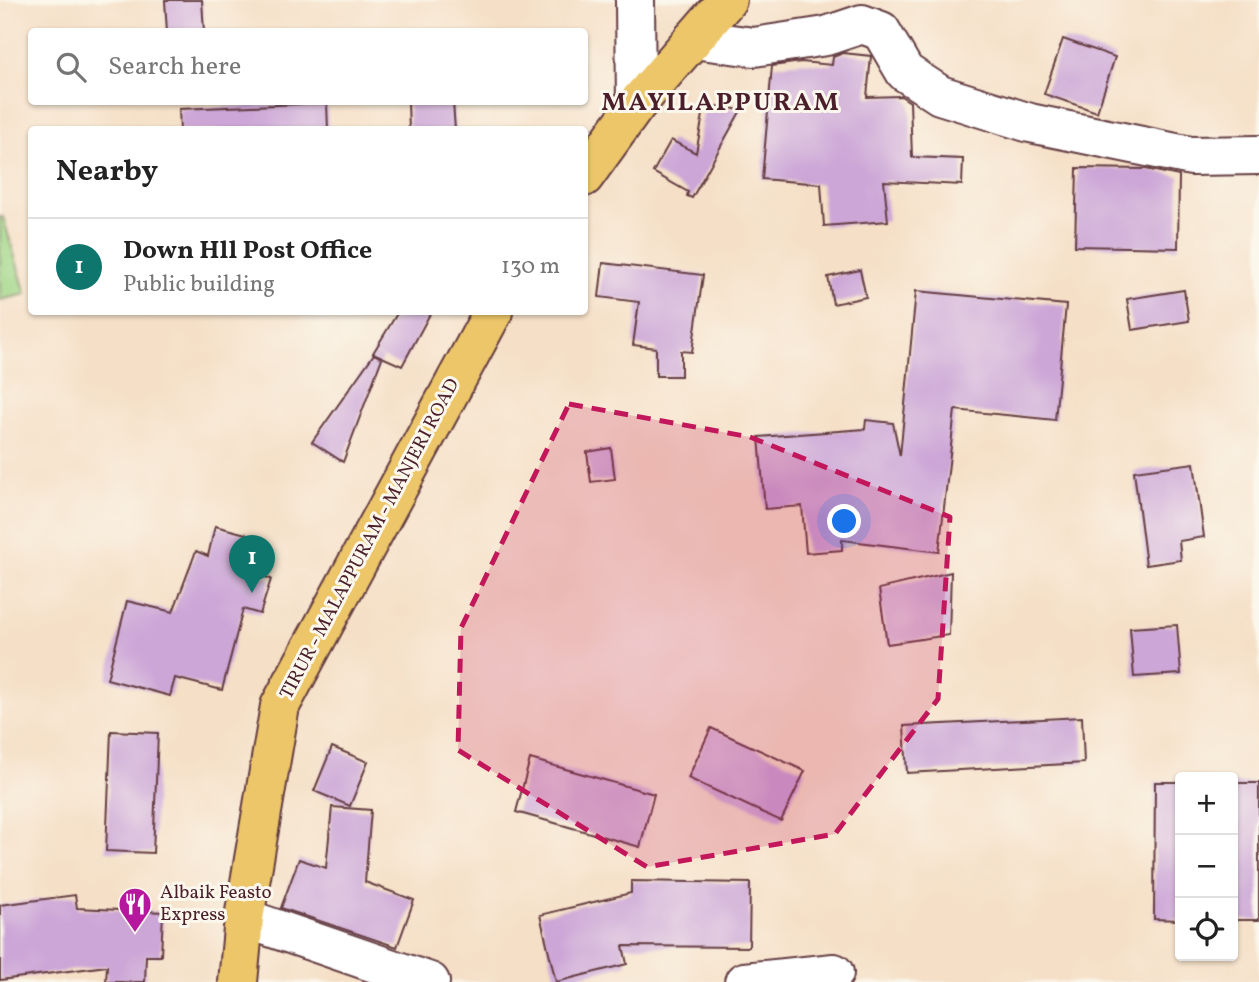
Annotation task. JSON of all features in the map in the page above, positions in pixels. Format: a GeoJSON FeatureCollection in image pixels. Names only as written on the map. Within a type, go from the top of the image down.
{"type":"FeatureCollection","features":[{"type":"Feature","properties":{"kind":"main road"},"geometry":{"type":"LineString","coordinates":[[588,171],[636,105],[727,0]]}},
{"type":"Feature","properties":{"kind":"main road","name":"TIRUR - MALAPPURAM - MANJERI ROAD"},"geometry":{"type":"LineString","coordinates":[[238,982],[244,918],[280,706],[491,315]]}},
{"type":"Feature","properties":{"kind":"street"},"geometry":{"type":"LineString","coordinates":[[635,0],[636,105]]}},
{"type":"Feature","properties":{"kind":"street"},"geometry":{"type":"LineString","coordinates":[[693,39],[754,47],[826,36],[862,24],[881,31],[905,72],[940,95],[1030,123],[1191,156],[1259,155]]}},
{"type":"Feature","properties":{"kind":"street"},"geometry":{"type":"LineString","coordinates":[[244,918],[430,982]]}},
{"type":"Feature","properties":{"kind":"street"},"geometry":{"type":"LineString","coordinates":[[744,982],[834,973]]}},
{"type":"Feature","properties":{"kind":"highlighted area"},"geometry":{"type":"Polygon","coordinates":[[[569,404],[750,437],[950,517],[938,699],[835,834],[647,867],[458,750],[461,628],[569,404]]]}},
{"type":"Feature","properties":{"kind":"green space"},"geometry":{"type":"Polygon","coordinates":[[[0,217],[3,217],[26,294],[0,300],[0,217]]]}},
{"type":"Feature","properties":{"kind":"building"},"geometry":{"type":"Polygon","coordinates":[[[165,0],[202,0],[204,28],[167,28],[165,0]]]}},
{"type":"Feature","properties":{"kind":"building"},"geometry":{"type":"Polygon","coordinates":[[[1063,39],[1115,57],[1097,112],[1044,94],[1063,39]]]}},
{"type":"Feature","properties":{"kind":"building"},"geometry":{"type":"Polygon","coordinates":[[[843,53],[871,56],[867,97],[901,96],[910,102],[912,157],[963,159],[962,185],[884,181],[888,221],[824,226],[821,184],[762,179],[772,66],[801,62],[832,65],[833,57],[843,53]]]}},
{"type":"Feature","properties":{"kind":"building"},"geometry":{"type":"Polygon","coordinates":[[[705,104],[741,110],[692,198],[687,196],[688,192],[653,172],[671,140],[696,153],[705,104]]]}},
{"type":"Feature","properties":{"kind":"building"},"geometry":{"type":"Polygon","coordinates":[[[327,105],[328,126],[180,126],[179,109],[327,105]]]}},
{"type":"Feature","properties":{"kind":"building"},"geometry":{"type":"Polygon","coordinates":[[[408,105],[453,105],[455,126],[409,126],[408,105]]]}},
{"type":"Feature","properties":{"kind":"building"},"geometry":{"type":"Polygon","coordinates":[[[1077,168],[1146,169],[1179,176],[1178,248],[1075,246],[1077,168]]]}},
{"type":"Feature","properties":{"kind":"building"},"geometry":{"type":"Polygon","coordinates":[[[603,263],[703,275],[692,352],[681,351],[681,376],[656,376],[656,348],[633,345],[639,302],[599,297],[603,263]]]}},
{"type":"Feature","properties":{"kind":"building"},"geometry":{"type":"Polygon","coordinates":[[[860,270],[866,297],[833,304],[828,277],[860,270]]]}},
{"type":"Feature","properties":{"kind":"building"},"geometry":{"type":"Polygon","coordinates":[[[1184,290],[1189,321],[1132,330],[1127,299],[1184,290]]]}},
{"type":"Feature","properties":{"kind":"building"},"geometry":{"type":"Polygon","coordinates":[[[916,291],[1066,305],[1055,420],[955,410],[939,552],[842,540],[842,550],[806,553],[802,506],[765,509],[759,437],[865,429],[866,420],[893,423],[900,456],[916,291]]]}},
{"type":"Feature","properties":{"kind":"building"},"geometry":{"type":"Polygon","coordinates":[[[396,315],[429,315],[402,366],[373,353],[396,315]]]}},
{"type":"Feature","properties":{"kind":"building"},"geometry":{"type":"Polygon","coordinates":[[[374,354],[382,358],[343,462],[312,442],[374,354]]]}},
{"type":"Feature","properties":{"kind":"building"},"geometry":{"type":"Polygon","coordinates":[[[611,448],[615,479],[591,482],[587,452],[611,448]]]}},
{"type":"Feature","properties":{"kind":"building"},"geometry":{"type":"Polygon","coordinates":[[[1194,463],[1204,537],[1179,541],[1181,560],[1146,565],[1134,471],[1194,463]]]}},
{"type":"Feature","properties":{"kind":"building"},"geometry":{"type":"Polygon","coordinates":[[[215,526],[246,534],[237,566],[271,579],[260,614],[243,609],[222,690],[175,678],[170,696],[107,679],[127,601],[173,612],[196,551],[208,556],[215,526]]]}},
{"type":"Feature","properties":{"kind":"building"},"geometry":{"type":"Polygon","coordinates":[[[951,572],[949,635],[887,644],[879,589],[951,572]]]}},
{"type":"Feature","properties":{"kind":"building"},"geometry":{"type":"Polygon","coordinates":[[[1177,625],[1181,674],[1134,677],[1130,628],[1177,625]]]}},
{"type":"Feature","properties":{"kind":"building"},"geometry":{"type":"Polygon","coordinates":[[[1082,717],[1084,763],[907,773],[904,726],[1082,717]]]}},
{"type":"Feature","properties":{"kind":"building"},"geometry":{"type":"Polygon","coordinates":[[[711,728],[805,771],[781,821],[688,778],[711,728]]]}},
{"type":"Feature","properties":{"kind":"building"},"geometry":{"type":"Polygon","coordinates":[[[111,731],[158,733],[153,853],[106,851],[111,731]]]}},
{"type":"Feature","properties":{"kind":"building"},"geometry":{"type":"Polygon","coordinates":[[[332,747],[368,762],[350,806],[314,791],[332,747]]]}},
{"type":"Feature","properties":{"kind":"building"},"geometry":{"type":"Polygon","coordinates":[[[530,759],[654,794],[640,847],[516,812],[530,759]]]}},
{"type":"Feature","properties":{"kind":"building"},"geometry":{"type":"Polygon","coordinates":[[[1155,782],[1175,782],[1175,920],[1154,919],[1155,782]]]}},
{"type":"Feature","properties":{"kind":"building"},"geometry":{"type":"Polygon","coordinates":[[[1238,783],[1259,783],[1259,920],[1238,920],[1238,783]]]}},
{"type":"Feature","properties":{"kind":"building"},"geometry":{"type":"Polygon","coordinates":[[[332,807],[371,810],[365,882],[414,900],[397,947],[281,908],[299,859],[326,868],[332,807]]]}},
{"type":"Feature","properties":{"kind":"building"},"geometry":{"type":"Polygon","coordinates":[[[631,881],[750,883],[749,947],[623,946],[627,964],[556,982],[540,915],[631,893],[631,881]]]}},
{"type":"Feature","properties":{"kind":"building"},"geometry":{"type":"Polygon","coordinates":[[[75,895],[77,908],[163,912],[161,956],[146,956],[145,982],[106,982],[107,966],[0,980],[0,905],[75,895]]]}},
{"type":"Feature","properties":{"kind":"place","name":"Down Hll Post Office"},"geometry":{"type":"Point","coordinates":[252,593]}},
{"type":"Feature","properties":{"kind":"place","name":"Albaik Feasto Express"},"geometry":{"type":"Point","coordinates":[135,934]}},
{"type":"Feature","properties":{"kind":"district","name":"MAYILAPPURAM"},"geometry":{"type":"Point","coordinates":[721,103]}}]}
